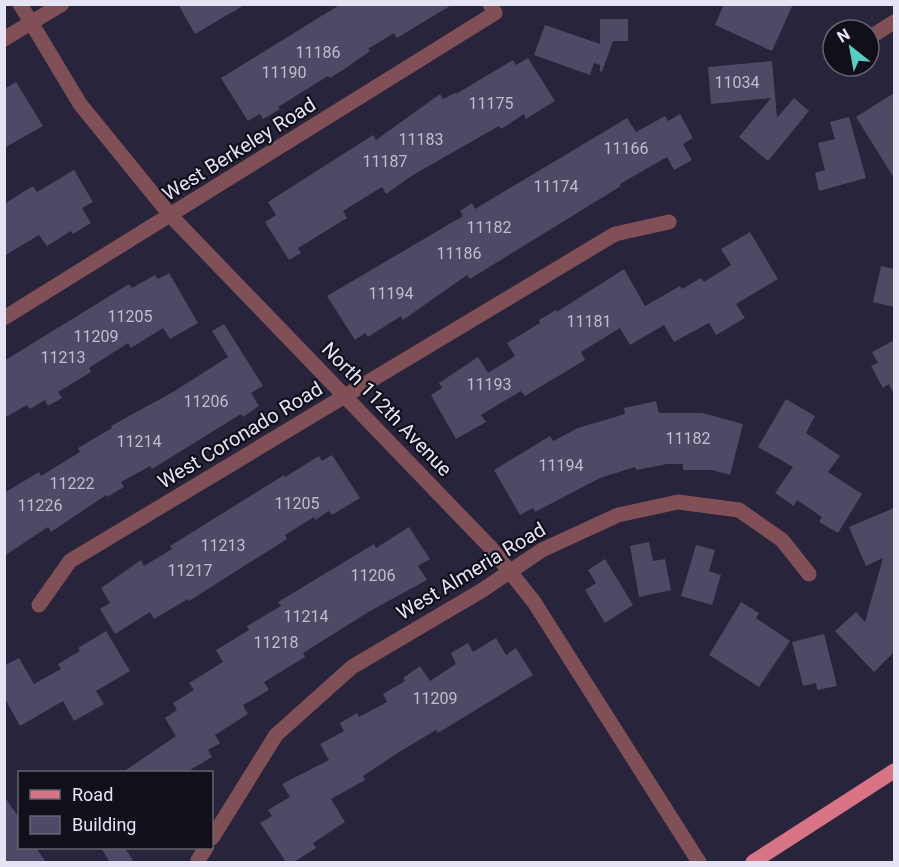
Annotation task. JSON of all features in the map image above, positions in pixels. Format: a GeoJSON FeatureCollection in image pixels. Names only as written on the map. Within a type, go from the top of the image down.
{"type":"FeatureCollection","features":[{"type":"Feature","properties":{"kind":"main road"},"geometry":{"type":"LineString","coordinates":[[753,862],[894,771]]}},
{"type":"Feature","properties":{"kind":"street","name":"North 112th Avenue"},"geometry":{"type":"LineString","coordinates":[[20,4],[80,104],[171,216],[346,396],[491,548],[510,571],[534,602],[699,862]]}},
{"type":"Feature","properties":{"kind":"street"},"geometry":{"type":"LineString","coordinates":[[4,39],[62,4]]}},
{"type":"Feature","properties":{"kind":"street","name":"West Berkeley Road"},"geometry":{"type":"LineString","coordinates":[[4,318],[171,216],[492,9]]}},
{"type":"Feature","properties":{"kind":"street"},"geometry":{"type":"LineString","coordinates":[[881,30],[894,22]]}},
{"type":"Feature","properties":{"kind":"street","name":"West Coronado Road"},"geometry":{"type":"LineString","coordinates":[[39,605],[70,561],[615,234],[669,222]]}},
{"type":"Feature","properties":{"kind":"street","name":"West Almeria Road"},"geometry":{"type":"LineString","coordinates":[[213,836],[276,735],[352,667],[543,549],[618,515],[678,502],[739,510],[782,540],[809,574]]}},
{"type":"Feature","properties":{"kind":"building"},"geometry":{"type":"Polygon","coordinates":[[[178,4],[246,4],[195,34],[178,4]]]}},
{"type":"Feature","properties":{"kind":"building"},"geometry":{"type":"Polygon","coordinates":[[[341,4],[453,4],[397,38],[394,33],[368,49],[370,51],[346,68],[330,78],[328,76],[263,119],[260,114],[248,121],[221,78],[341,4]]]}},
{"type":"Feature","properties":{"kind":"building"},"geometry":{"type":"Polygon","coordinates":[[[724,4],[793,4],[772,51],[715,25],[724,4]]]}},
{"type":"Feature","properties":{"kind":"building"},"geometry":{"type":"Polygon","coordinates":[[[600,19],[628,19],[628,41],[613,41],[602,72],[600,65],[594,63],[590,75],[534,55],[545,25],[600,44],[600,19]]]}},
{"type":"Feature","properties":{"kind":"building"},"geometry":{"type":"Polygon","coordinates":[[[528,58],[555,101],[526,119],[524,114],[501,129],[499,126],[413,175],[386,194],[382,187],[343,211],[347,218],[298,248],[301,253],[289,260],[265,222],[276,215],[268,202],[373,135],[376,140],[440,94],[443,99],[456,94],[513,60],[516,65],[528,58]]]}},
{"type":"Feature","properties":{"kind":"building"},"geometry":{"type":"Polygon","coordinates":[[[772,61],[777,118],[794,98],[809,111],[768,161],[739,137],[771,98],[711,104],[708,67],[772,61]]]}},
{"type":"Feature","properties":{"kind":"building"},"geometry":{"type":"Polygon","coordinates":[[[16,82],[43,126],[4,148],[4,89],[16,82]]]}},
{"type":"Feature","properties":{"kind":"building"},"geometry":{"type":"Polygon","coordinates":[[[894,93],[894,178],[856,117],[894,93]]]}},
{"type":"Feature","properties":{"kind":"building"},"geometry":{"type":"Polygon","coordinates":[[[680,114],[693,138],[683,144],[692,160],[674,170],[667,157],[470,279],[467,275],[403,320],[401,316],[368,337],[365,333],[355,340],[327,296],[463,216],[460,211],[472,203],[475,209],[627,118],[636,132],[665,116],[668,121],[680,114]]]}},
{"type":"Feature","properties":{"kind":"building"},"geometry":{"type":"Polygon","coordinates":[[[849,117],[866,178],[819,191],[815,173],[825,170],[818,143],[835,139],[830,122],[849,117]]]}},
{"type":"Feature","properties":{"kind":"building"},"geometry":{"type":"Polygon","coordinates":[[[74,170],[93,202],[82,208],[91,223],[73,234],[71,231],[47,246],[39,235],[4,256],[4,204],[33,186],[37,192],[74,170]]]}},
{"type":"Feature","properties":{"kind":"building"},"geometry":{"type":"Polygon","coordinates":[[[750,232],[778,279],[736,304],[745,318],[716,335],[709,323],[674,342],[664,325],[630,345],[620,328],[581,352],[585,360],[525,396],[521,391],[481,415],[486,422],[456,439],[431,395],[442,388],[439,383],[478,357],[488,373],[515,356],[507,343],[540,323],[539,320],[556,310],[557,312],[624,269],[645,306],[680,286],[682,289],[701,278],[704,282],[731,265],[721,249],[750,232]]]}},
{"type":"Feature","properties":{"kind":"building"},"geometry":{"type":"Polygon","coordinates":[[[881,266],[894,269],[894,307],[873,302],[881,266]]]}},
{"type":"Feature","properties":{"kind":"building"},"geometry":{"type":"Polygon","coordinates":[[[169,273],[198,323],[170,339],[163,328],[131,348],[128,343],[89,368],[91,372],[58,392],[62,398],[48,406],[45,400],[30,409],[27,405],[4,418],[4,361],[129,284],[132,288],[155,275],[158,279],[169,273]]]}},
{"type":"Feature","properties":{"kind":"building"},"geometry":{"type":"Polygon","coordinates":[[[224,324],[263,386],[251,393],[259,406],[243,417],[241,414],[152,469],[150,466],[121,482],[124,487],[107,497],[106,495],[51,532],[48,527],[4,556],[4,493],[39,472],[41,476],[80,452],[78,448],[112,428],[111,426],[173,392],[228,357],[212,331],[224,324]]]}},
{"type":"Feature","properties":{"kind":"building"},"geometry":{"type":"Polygon","coordinates":[[[894,340],[894,394],[889,384],[883,388],[871,366],[878,363],[872,352],[894,340]]]}},
{"type":"Feature","properties":{"kind":"building"},"geometry":{"type":"Polygon","coordinates":[[[786,399],[815,416],[806,433],[840,456],[828,472],[862,494],[838,533],[819,522],[822,517],[797,500],[794,506],[775,493],[793,467],[758,447],[786,399]]]}},
{"type":"Feature","properties":{"kind":"building"},"geometry":{"type":"Polygon","coordinates":[[[656,401],[659,413],[702,413],[743,424],[730,475],[712,470],[683,470],[683,464],[667,464],[636,470],[635,467],[600,478],[535,512],[533,508],[520,515],[494,470],[550,436],[553,441],[578,428],[625,414],[624,408],[656,401]]]}},
{"type":"Feature","properties":{"kind":"building"},"geometry":{"type":"Polygon","coordinates":[[[332,455],[360,498],[332,515],[329,511],[315,520],[314,517],[285,535],[287,539],[189,601],[188,599],[154,619],[150,612],[115,634],[100,609],[110,603],[101,588],[141,560],[144,566],[172,549],[170,546],[284,475],[285,477],[319,456],[322,461],[332,455]]]}},
{"type":"Feature","properties":{"kind":"building"},"geometry":{"type":"Polygon","coordinates":[[[894,508],[894,652],[874,672],[835,631],[856,612],[865,622],[883,558],[866,566],[849,527],[894,508]]]}},
{"type":"Feature","properties":{"kind":"building"},"geometry":{"type":"Polygon","coordinates":[[[409,527],[430,559],[418,566],[427,580],[370,611],[303,653],[305,657],[264,682],[269,690],[243,705],[248,714],[215,735],[220,743],[208,750],[212,757],[189,771],[124,771],[176,736],[165,718],[177,710],[173,703],[194,690],[189,683],[223,662],[216,650],[249,630],[247,626],[281,606],[278,602],[374,544],[376,548],[409,527]]]}},
{"type":"Feature","properties":{"kind":"building"},"geometry":{"type":"Polygon","coordinates":[[[649,542],[653,561],[665,559],[671,590],[639,597],[630,546],[649,542]]]}},
{"type":"Feature","properties":{"kind":"building"},"geometry":{"type":"Polygon","coordinates":[[[696,545],[715,550],[709,571],[721,575],[712,605],[681,596],[696,545]]]}},
{"type":"Feature","properties":{"kind":"building"},"geometry":{"type":"Polygon","coordinates":[[[605,559],[633,605],[605,623],[585,590],[596,583],[588,570],[605,559]]]}},
{"type":"Feature","properties":{"kind":"building"},"geometry":{"type":"Polygon","coordinates":[[[741,602],[759,613],[756,618],[790,641],[759,687],[709,655],[741,602]]]}},
{"type":"Feature","properties":{"kind":"building"},"geometry":{"type":"Polygon","coordinates":[[[106,631],[130,671],[96,691],[104,704],[74,721],[63,701],[20,726],[4,697],[4,666],[19,658],[34,684],[61,669],[58,664],[80,651],[78,648],[106,631]]]}},
{"type":"Feature","properties":{"kind":"building"},"geometry":{"type":"Polygon","coordinates":[[[824,634],[837,686],[817,690],[816,683],[803,686],[792,642],[824,634]]]}},
{"type":"Feature","properties":{"kind":"building"},"geometry":{"type":"Polygon","coordinates":[[[496,638],[506,655],[516,648],[533,675],[438,733],[436,730],[396,754],[363,776],[365,780],[331,799],[345,822],[313,843],[316,848],[294,862],[286,862],[260,823],[272,816],[268,810],[290,797],[282,784],[329,760],[320,744],[344,731],[340,723],[357,713],[359,717],[387,702],[383,694],[405,681],[403,678],[420,666],[430,681],[456,664],[451,653],[468,643],[473,652],[496,638]]]}},
{"type":"Feature","properties":{"kind":"building"},"geometry":{"type":"Polygon","coordinates":[[[4,796],[18,816],[18,849],[37,849],[46,862],[4,862],[4,796]]]}},
{"type":"Feature","properties":{"kind":"building"},"geometry":{"type":"Polygon","coordinates":[[[102,849],[126,849],[134,862],[110,862],[102,849]]]}}]}
